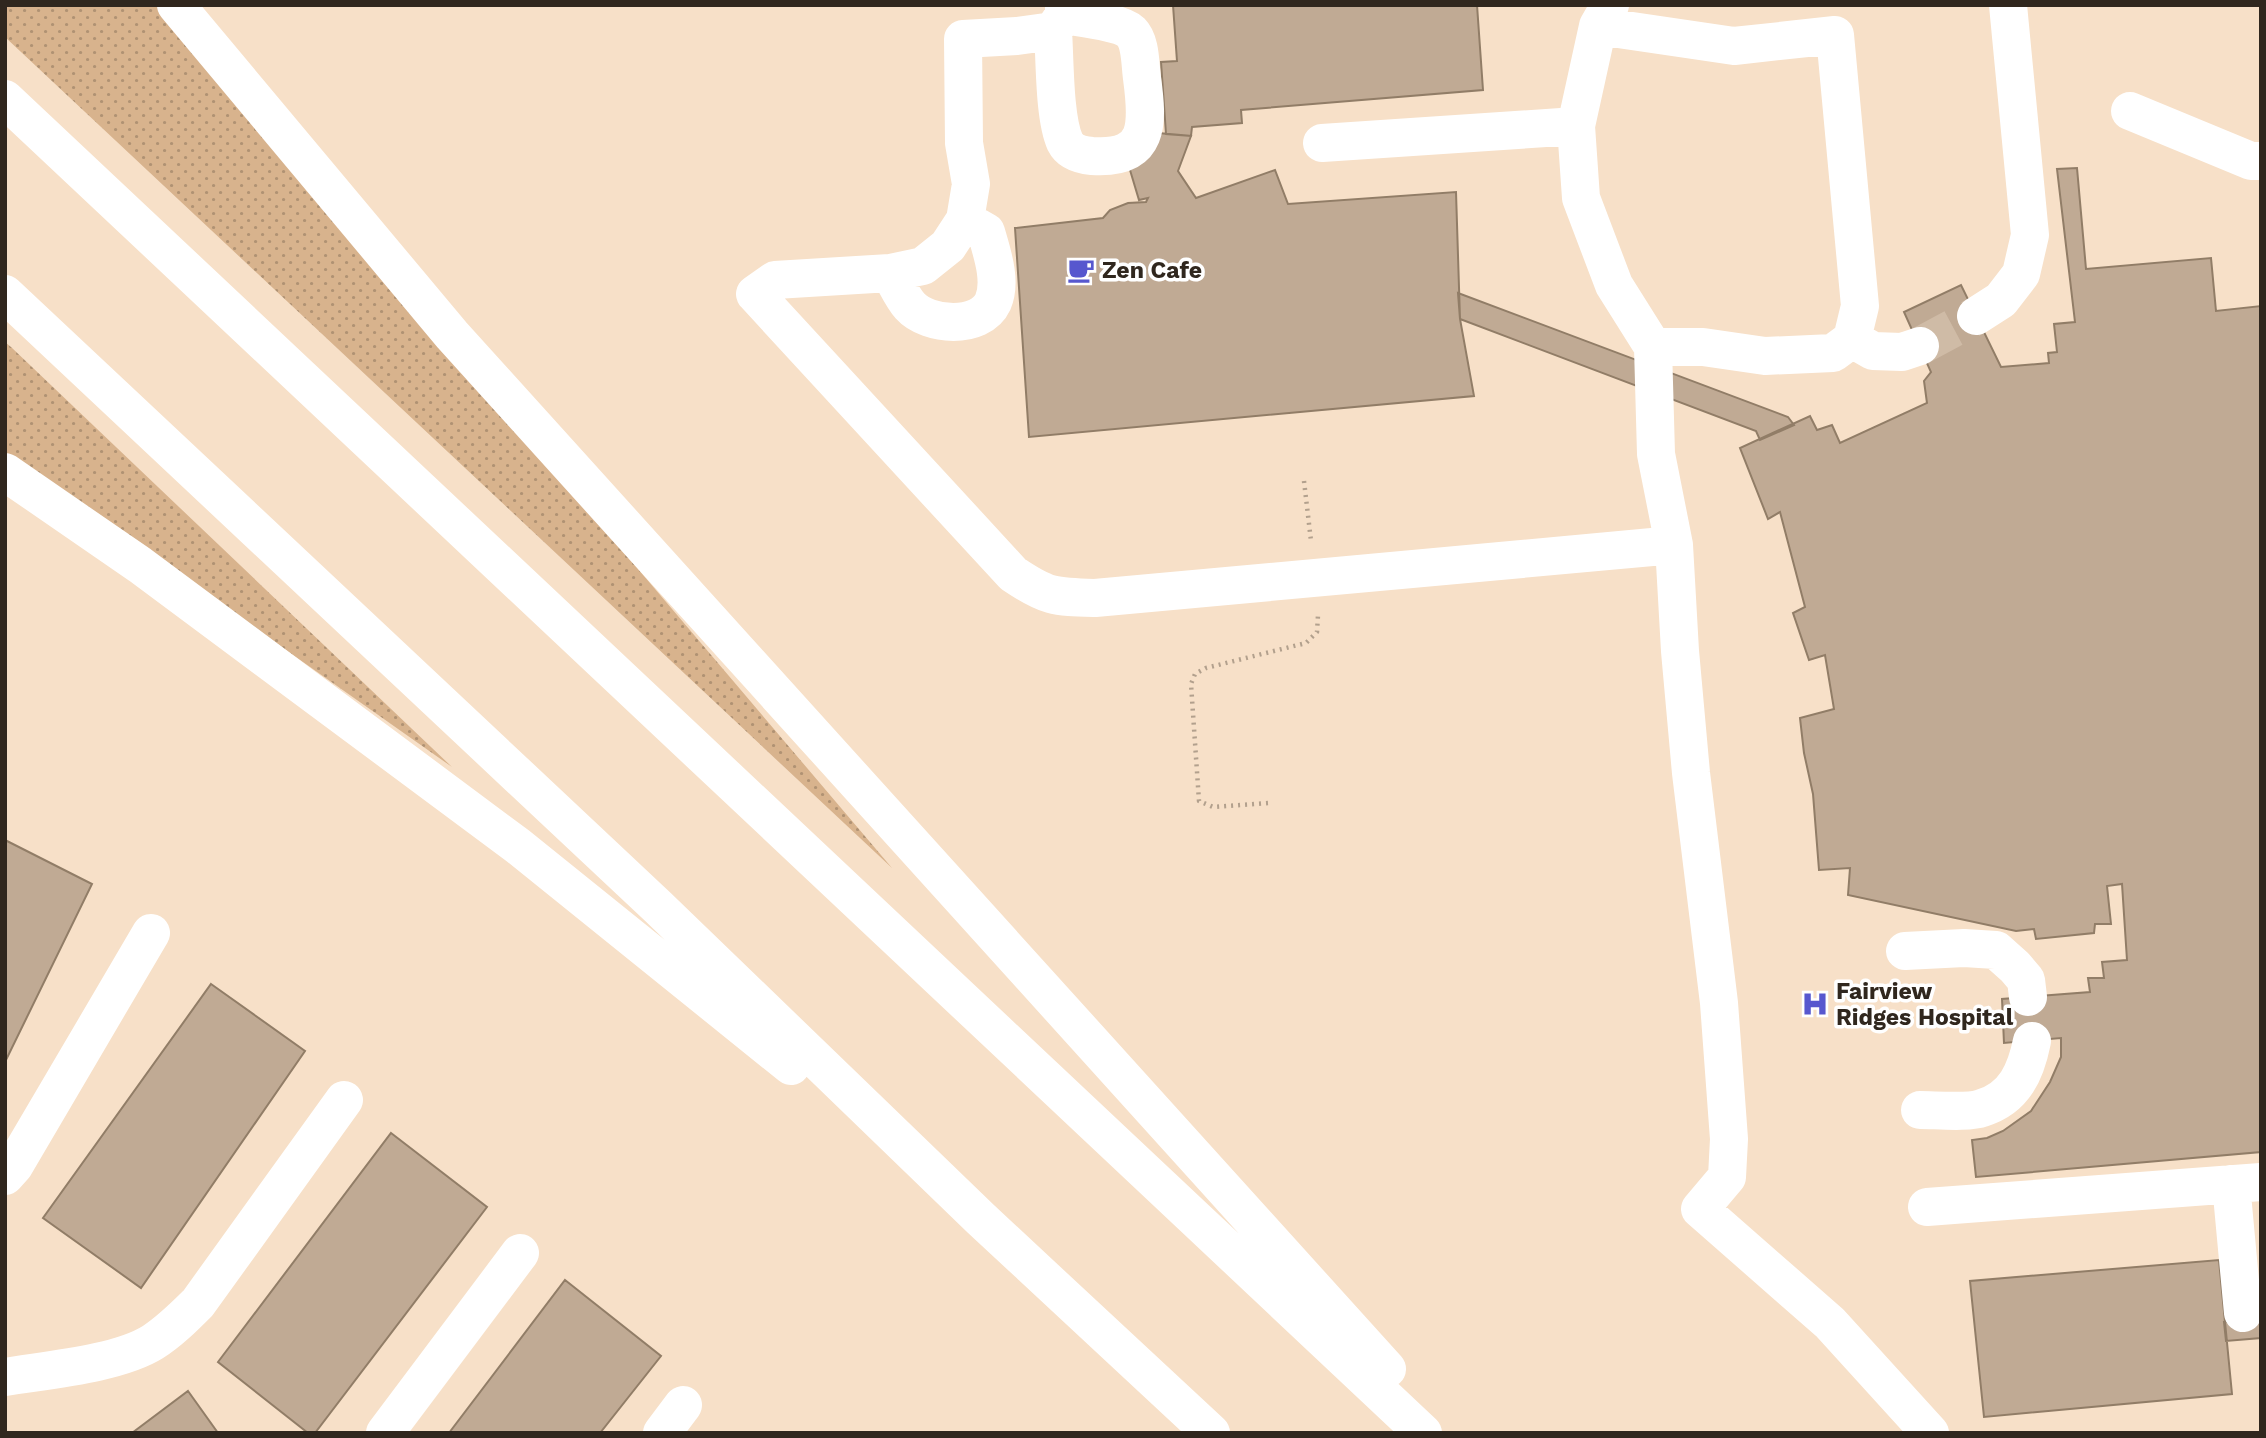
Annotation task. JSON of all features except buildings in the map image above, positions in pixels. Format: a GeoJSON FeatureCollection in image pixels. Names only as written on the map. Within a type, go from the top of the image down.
{"type":"FeatureCollection","features":[{"type":"Feature","properties":{"kind":"main road"},"geometry":{"type":"LineString","coordinates":[[176,5],[452,335],[1445,1433]]}},
{"type":"Feature","properties":{"kind":"main road"},"geometry":{"type":"LineString","coordinates":[[1976,316],[2001,300],[2021,274],[2030,235],[2008,5]]}},
{"type":"Feature","properties":{"kind":"main road"},"geometry":{"type":"LineString","coordinates":[[1653,347],[1703,348],[1765,356],[1833,354],[1852,339],[1860,306],[1835,35],[1734,46],[1604,16],[1576,126],[1581,198],[1614,285],[1653,347],[1656,454],[1674,545],[1691,773],[1719,1003],[1729,1139],[1727,1177],[1700,1209],[1830,1322],[1930,1433]]}},
{"type":"Feature","properties":{"kind":"main road"},"geometry":{"type":"LineString","coordinates":[[1061,17],[1017,36],[963,39],[964,144],[971,184],[965,220],[948,246],[923,266],[890,273],[775,280],[755,294],[1013,574],[1039,592],[1060,597],[1095,598],[1674,545]]}},
{"type":"Feature","properties":{"kind":"main road"},"geometry":{"type":"LineString","coordinates":[[5,99],[1423,1433]]}},
{"type":"Feature","properties":{"kind":"main road"},"geometry":{"type":"LineString","coordinates":[[2130,111],[2252,161],[2261,161]]}},
{"type":"Feature","properties":{"kind":"main road"},"geometry":{"type":"LineString","coordinates":[[1322,143],[1576,126]]}},
{"type":"Feature","properties":{"kind":"main road"},"geometry":{"type":"LineString","coordinates":[[890,273],[910,307],[926,317],[948,322],[978,318],[992,303],[996,285],[994,262],[986,232],[965,220]]}},
{"type":"Feature","properties":{"kind":"main road"},"geometry":{"type":"LineString","coordinates":[[5,294],[658,906],[981,1219],[1211,1433]]}},
{"type":"Feature","properties":{"kind":"main road"},"geometry":{"type":"LineString","coordinates":[[1852,339],[1873,351],[1902,352],[1920,346]]}},
{"type":"Feature","properties":{"kind":"main road"},"geometry":{"type":"LineString","coordinates":[[5,472],[140,565],[518,846],[981,1219]]}},
{"type":"Feature","properties":{"kind":"main road"},"geometry":{"type":"LineString","coordinates":[[5,1176],[14,1166],[151,933]]}},
{"type":"Feature","properties":{"kind":"main road"},"geometry":{"type":"LineString","coordinates":[[1905,951],[1964,948],[1996,950],[2026,980],[2028,997]]}},
{"type":"Feature","properties":{"kind":"main road"},"geometry":{"type":"LineString","coordinates":[[1920,1110],[1981,1109],[2001,1098],[2018,1084],[2028,1063],[2032,1041]]}},
{"type":"Feature","properties":{"kind":"main road"},"geometry":{"type":"LineString","coordinates":[[5,1377],[118,1357],[152,1343],[177,1324],[198,1303],[344,1100]]}},
{"type":"Feature","properties":{"kind":"main road"},"geometry":{"type":"LineString","coordinates":[[1927,1207],[2246,1183],[2243,1313]]}},
{"type":"Feature","properties":{"kind":"main road"},"geometry":{"type":"LineString","coordinates":[[385,1433],[520,1253]]}},
{"type":"Feature","properties":{"kind":"path"},"geometry":{"type":"LineString","coordinates":[[1268,803],[1213,807],[1199,801],[1191,684],[1195,674],[1206,668],[1306,643],[1317,632],[1315,578],[1304,481]]}},
{"type":"Feature","properties":{"kind":"shaded area"},"geometry":{"type":"Polygon","coordinates":[[[5,5],[159,5],[892,868],[5,37],[5,5]]]}},
{"type":"Feature","properties":{"kind":"shaded area"},"geometry":{"type":"Polygon","coordinates":[[[5,342],[11,347],[452,767],[5,452],[5,342]]]}},
{"type":"Feature","properties":{"kind":"tunnel"},"geometry":{"type":"LineString","coordinates":[[1920,346],[1976,316]]}},
{"type":"Feature","properties":{"kind":"place","name":"Zen Cafe"},"geometry":{"type":"Point","coordinates":[1081,270]}},
{"type":"Feature","properties":{"kind":"place","name":"Fairview Ridges Hospital"},"geometry":{"type":"Point","coordinates":[1815,1004]}}]}
